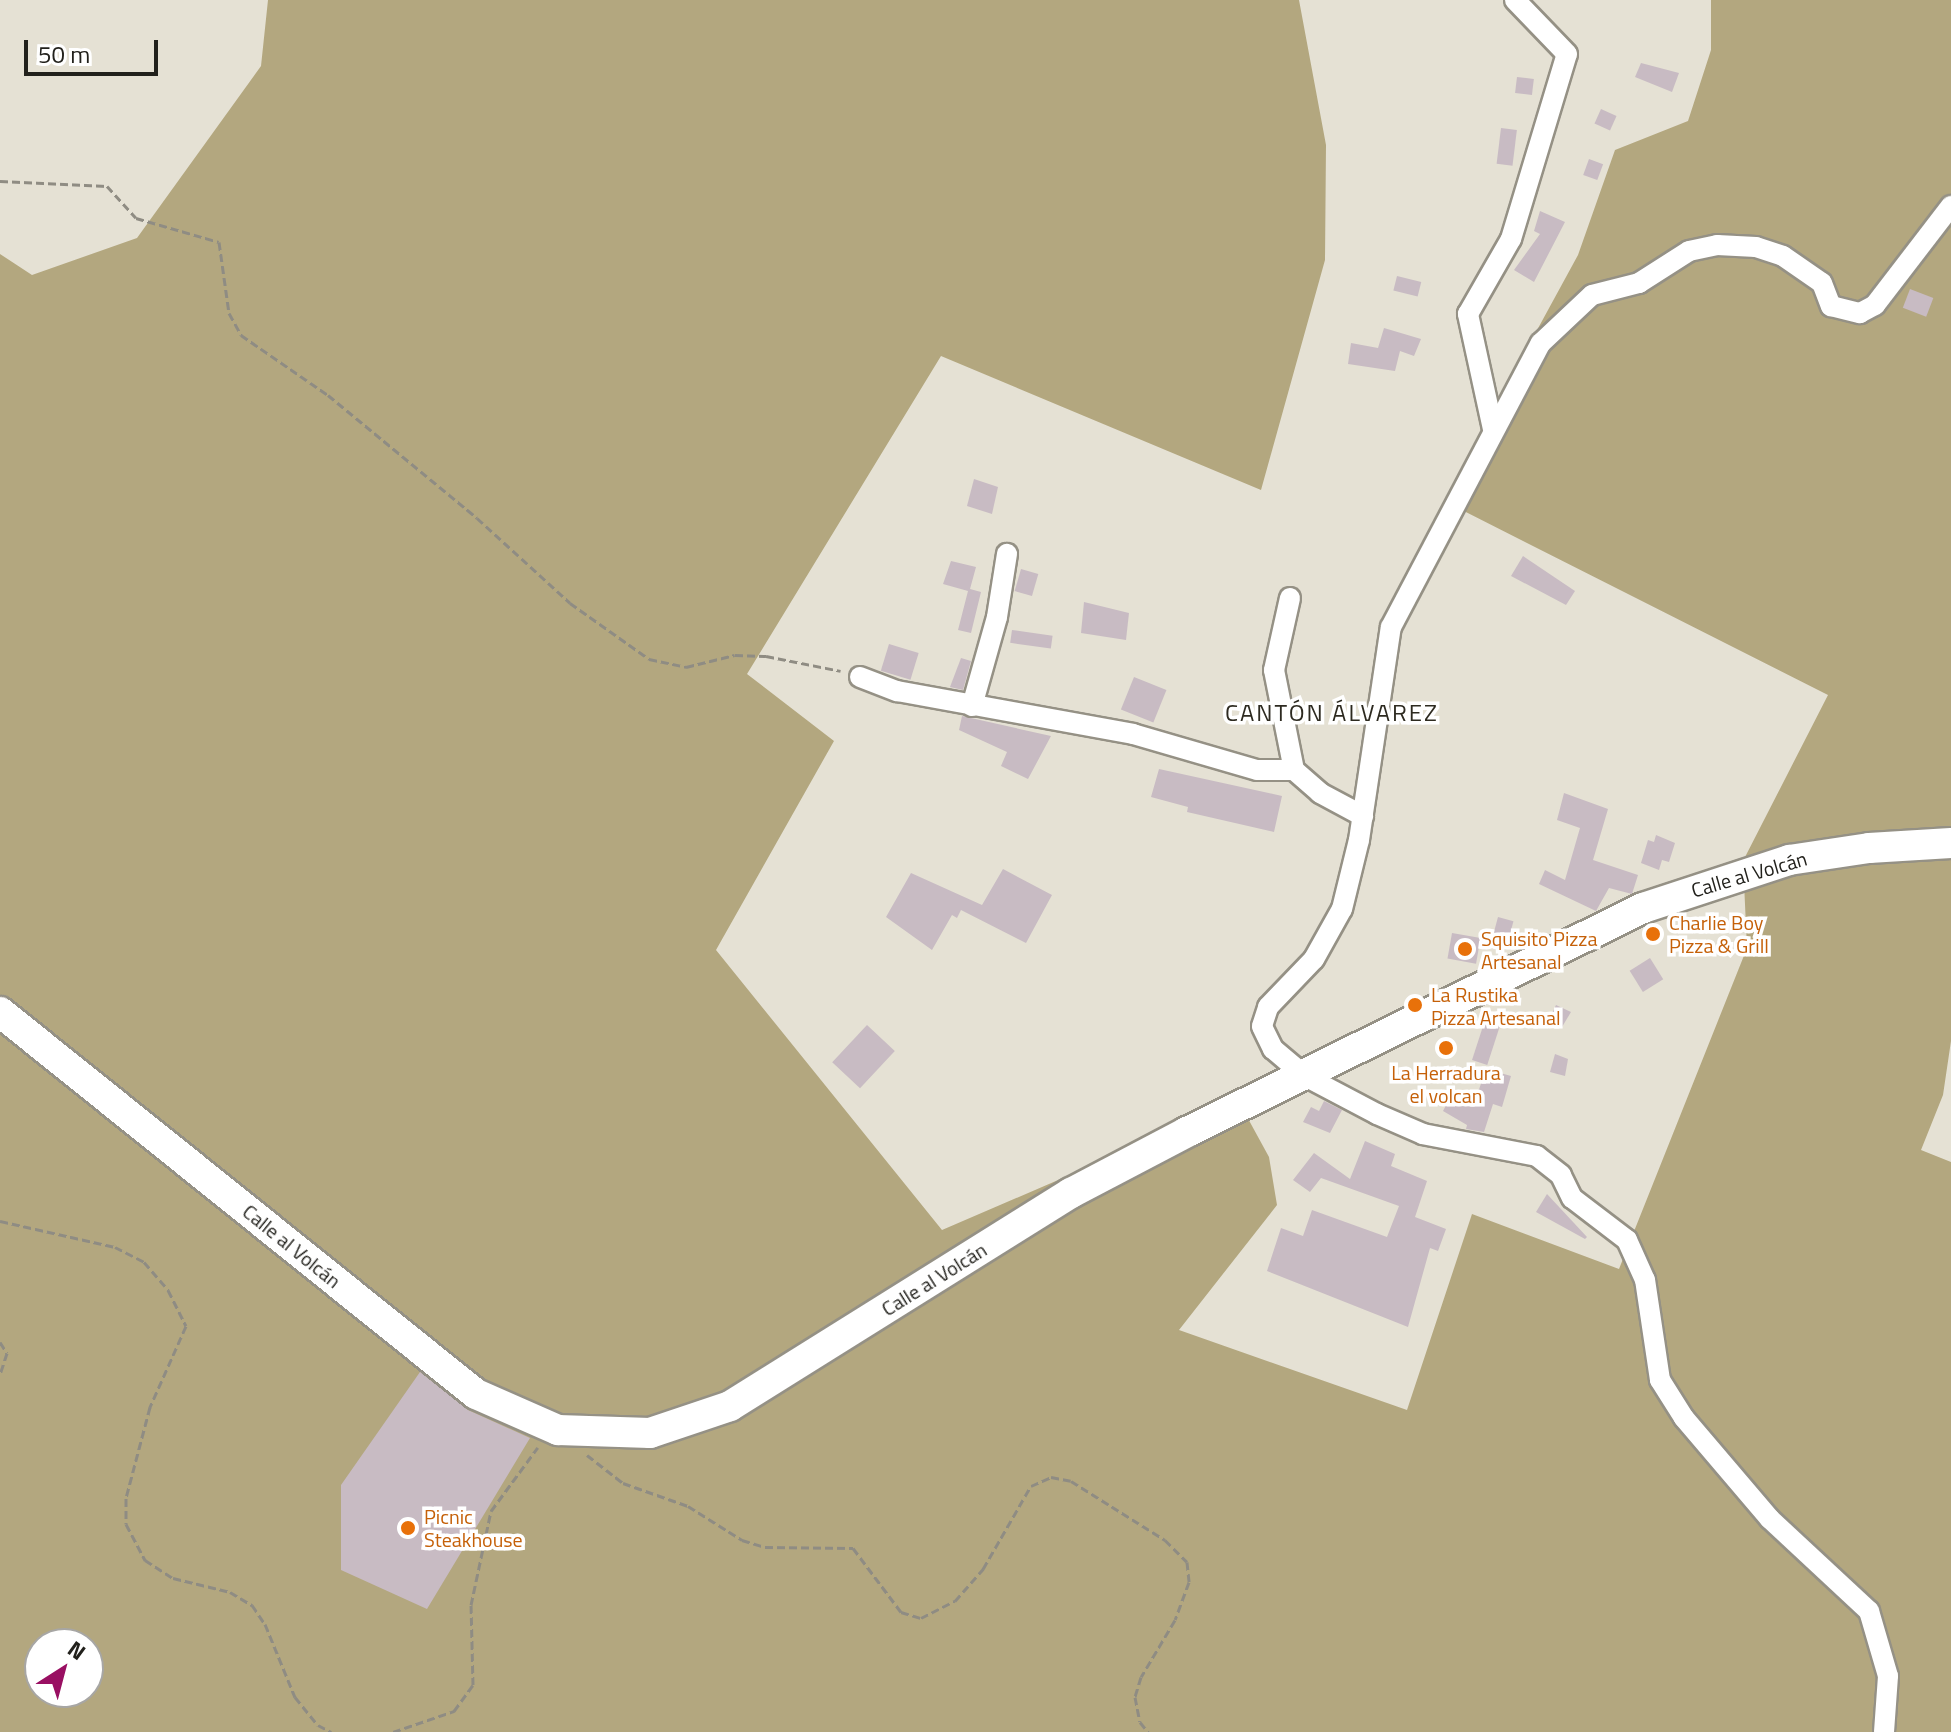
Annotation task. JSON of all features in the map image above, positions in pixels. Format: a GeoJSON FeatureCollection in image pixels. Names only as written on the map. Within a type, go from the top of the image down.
{"type":"FeatureCollection","features":[{"type":"Feature","properties":{"kind":"street"},"geometry":{"type":"LineString","coordinates":[[1493,429],[1468,314],[1511,239],[1567,54],[1515,0]]}},
{"type":"Feature","properties":{"kind":"street"},"geometry":{"type":"LineString","coordinates":[[1884,1732],[1888,1676],[1869,1611],[1770,1519],[1684,1418],[1660,1380],[1645,1280],[1627,1240],[1572,1198],[1561,1175],[1537,1156],[1423,1134],[1305,1076],[1273,1049],[1263,1020],[1275,997],[1314,959],[1342,909],[1363,816],[1391,627],[1541,343],[1592,295],[1650,278],[1689,251],[1741,245],[1783,256],[1822,283],[1831,306],[1860,313],[1875,305],[1951,206]]}},
{"type":"Feature","properties":{"kind":"street"},"geometry":{"type":"LineString","coordinates":[[972,706],[997,617],[1007,554]]}},
{"type":"Feature","properties":{"kind":"street"},"geometry":{"type":"LineString","coordinates":[[1290,598],[1274,670],[1294,770],[1320,793],[1363,816]]}},
{"type":"Feature","properties":{"kind":"street"},"geometry":{"type":"LineString","coordinates":[[860,677],[897,691],[1133,734],[1257,770],[1294,770]]}},
{"type":"Feature","properties":{"kind":"street","name":"Calle al Volcán"},"geometry":{"type":"LineString","coordinates":[[0,1012],[476,1394],[558,1430],[650,1433],[730,1406],[1071,1193],[1595,931],[1724,878],[1829,853],[1951,843]]}},
{"type":"Feature","properties":{"kind":"path"},"geometry":{"type":"LineString","coordinates":[[0,181],[107,186],[136,218],[219,242],[229,313],[241,335],[328,395],[502,539],[570,603],[649,659],[686,667],[735,655],[766,656],[860,677]]}},
{"type":"Feature","properties":{"kind":"path"},"geometry":{"type":"LineString","coordinates":[[0,1221],[115,1247],[144,1262],[168,1290],[186,1326],[150,1407],[129,1484],[126,1524],[145,1560],[173,1578],[230,1592],[252,1605],[265,1624],[295,1697],[318,1725],[331,1732]]}},
{"type":"Feature","properties":{"kind":"path"},"geometry":{"type":"LineString","coordinates":[[0,1342],[7,1353],[0,1375]]}},
{"type":"Feature","properties":{"kind":"path"},"geometry":{"type":"LineString","coordinates":[[393,1732],[454,1711],[473,1685],[471,1605],[491,1511],[525,1458],[558,1430],[623,1483],[688,1506],[742,1540],[765,1547],[853,1548],[901,1612],[921,1618],[955,1601],[983,1569],[1031,1486],[1051,1477],[1071,1481],[1165,1540],[1187,1562],[1189,1582],[1175,1620],[1141,1677],[1135,1697],[1140,1722],[1148,1732]]}},
{"type":"Feature","properties":{"kind":"shaded area"},"geometry":{"type":"Polygon","coordinates":[[[268,0],[1299,0],[1326,145],[1325,260],[1261,490],[941,356],[747,674],[834,741],[716,950],[942,1230],[1079,1171],[1234,1093],[1269,1157],[1277,1205],[1179,1330],[1407,1410],[1472,1214],[1619,1269],[1747,948],[1743,861],[1828,695],[1452,505],[1505,389],[1578,255],[1615,150],[1688,121],[1711,50],[1711,0],[1951,0],[1951,1041],[1943,1095],[1921,1150],[1951,1162],[1951,1732],[0,1732],[0,254],[32,275],[137,238],[261,66],[268,0]]]}},
{"type":"Feature","properties":{"kind":"building"},"geometry":{"type":"Polygon","coordinates":[[[1641,63],[1679,73],[1672,92],[1635,77],[1641,63]]]}},
{"type":"Feature","properties":{"kind":"building"},"geometry":{"type":"Polygon","coordinates":[[[1517,77],[1534,79],[1532,95],[1515,93],[1517,77]]]}},
{"type":"Feature","properties":{"kind":"building"},"geometry":{"type":"Polygon","coordinates":[[[1601,109],[1617,116],[1610,131],[1594,124],[1601,109]]]}},
{"type":"Feature","properties":{"kind":"building"},"geometry":{"type":"Polygon","coordinates":[[[1501,128],[1517,130],[1512,166],[1497,164],[1501,128]]]}},
{"type":"Feature","properties":{"kind":"building"},"geometry":{"type":"Polygon","coordinates":[[[1589,159],[1603,164],[1597,180],[1583,175],[1589,159]]]}},
{"type":"Feature","properties":{"kind":"building"},"geometry":{"type":"Polygon","coordinates":[[[1540,211],[1565,222],[1534,282],[1514,270],[1540,234],[1534,231],[1540,211]]]}},
{"type":"Feature","properties":{"kind":"building"},"geometry":{"type":"Polygon","coordinates":[[[1397,276],[1421,282],[1418,297],[1393,291],[1397,276]]]}},
{"type":"Feature","properties":{"kind":"building"},"geometry":{"type":"Polygon","coordinates":[[[1910,289],[1933,298],[1926,317],[1903,308],[1910,289]]]}},
{"type":"Feature","properties":{"kind":"building"},"geometry":{"type":"Polygon","coordinates":[[[1384,328],[1421,339],[1414,356],[1400,351],[1395,371],[1348,364],[1351,343],[1378,348],[1384,328]]]}},
{"type":"Feature","properties":{"kind":"building"},"geometry":{"type":"Polygon","coordinates":[[[974,479],[998,487],[992,514],[967,506],[974,479]]]}},
{"type":"Feature","properties":{"kind":"building"},"geometry":{"type":"Polygon","coordinates":[[[1523,556],[1575,591],[1566,605],[1511,576],[1523,556]]]}},
{"type":"Feature","properties":{"kind":"building"},"geometry":{"type":"Polygon","coordinates":[[[951,561],[976,567],[970,589],[981,592],[971,633],[958,630],[968,591],[943,584],[951,561]]]}},
{"type":"Feature","properties":{"kind":"building"},"geometry":{"type":"Polygon","coordinates":[[[1021,569],[1038,574],[1032,596],[1015,591],[1021,569]]]}},
{"type":"Feature","properties":{"kind":"building"},"geometry":{"type":"Polygon","coordinates":[[[1084,602],[1129,613],[1126,640],[1081,633],[1084,602]]]}},
{"type":"Feature","properties":{"kind":"building"},"geometry":{"type":"Polygon","coordinates":[[[1012,630],[1053,636],[1051,649],[1010,643],[1012,630]]]}},
{"type":"Feature","properties":{"kind":"building"},"geometry":{"type":"Polygon","coordinates":[[[889,644],[919,653],[910,680],[881,671],[889,644]]]}},
{"type":"Feature","properties":{"kind":"building"},"geometry":{"type":"Polygon","coordinates":[[[961,658],[971,661],[963,690],[950,687],[961,658]]]}},
{"type":"Feature","properties":{"kind":"building"},"geometry":{"type":"Polygon","coordinates":[[[1134,677],[1166,690],[1153,723],[1121,709],[1134,677]]]}},
{"type":"Feature","properties":{"kind":"building"},"geometry":{"type":"Polygon","coordinates":[[[962,716],[1051,736],[1028,779],[1001,766],[1007,752],[959,730],[962,716]]]}},
{"type":"Feature","properties":{"kind":"building"},"geometry":{"type":"Polygon","coordinates":[[[1159,769],[1282,796],[1274,832],[1187,812],[1188,807],[1151,797],[1159,769]]]}},
{"type":"Feature","properties":{"kind":"building"},"geometry":{"type":"Polygon","coordinates":[[[1564,793],[1608,809],[1593,860],[1638,875],[1632,894],[1609,888],[1596,911],[1539,884],[1545,870],[1565,880],[1580,828],[1557,820],[1564,793]]]}},
{"type":"Feature","properties":{"kind":"building"},"geometry":{"type":"Polygon","coordinates":[[[1656,835],[1675,843],[1669,862],[1662,860],[1659,870],[1641,863],[1648,840],[1654,842],[1656,835]]]}},
{"type":"Feature","properties":{"kind":"building"},"geometry":{"type":"Polygon","coordinates":[[[1003,869],[1052,895],[1026,943],[961,910],[957,918],[952,915],[932,950],[886,917],[911,873],[982,905],[1003,869]]]}},
{"type":"Feature","properties":{"kind":"building"},"geometry":{"type":"Polygon","coordinates":[[[1498,917],[1513,921],[1508,940],[1493,936],[1498,917]]]}},
{"type":"Feature","properties":{"kind":"building","name":"Squisito Pizza Artesanal"},"geometry":{"type":"Polygon","coordinates":[[[1452,933],[1481,938],[1476,964],[1447,959],[1452,933]]]}},
{"type":"Feature","properties":{"kind":"building"},"geometry":{"type":"Polygon","coordinates":[[[1650,958],[1663,979],[1643,992],[1630,971],[1650,958]]]}},
{"type":"Feature","properties":{"kind":"building"},"geometry":{"type":"Polygon","coordinates":[[[1556,1005],[1571,1012],[1562,1027],[1549,1020],[1556,1005]]]}},
{"type":"Feature","properties":{"kind":"building"},"geometry":{"type":"Polygon","coordinates":[[[1485,1020],[1500,1025],[1487,1065],[1472,1060],[1485,1020]]]}},
{"type":"Feature","properties":{"kind":"building"},"geometry":{"type":"Polygon","coordinates":[[[867,1025],[895,1051],[860,1088],[832,1062],[867,1025]]]}},
{"type":"Feature","properties":{"kind":"building"},"geometry":{"type":"Polygon","coordinates":[[[1555,1054],[1568,1059],[1565,1076],[1550,1072],[1555,1054]]]}},
{"type":"Feature","properties":{"kind":"building"},"geometry":{"type":"Polygon","coordinates":[[[1486,1069],[1511,1076],[1502,1107],[1493,1104],[1484,1132],[1466,1129],[1467,1125],[1443,1111],[1453,1092],[1474,1104],[1486,1069]]]}},
{"type":"Feature","properties":{"kind":"building"},"geometry":{"type":"Polygon","coordinates":[[[1324,1101],[1342,1110],[1330,1133],[1303,1122],[1311,1107],[1319,1111],[1324,1101]]]}},
{"type":"Feature","properties":{"kind":"building"},"geometry":{"type":"Polygon","coordinates":[[[1365,1141],[1395,1154],[1391,1166],[1427,1181],[1415,1217],[1446,1229],[1438,1251],[1430,1248],[1408,1327],[1267,1271],[1281,1228],[1303,1236],[1312,1210],[1387,1237],[1399,1206],[1321,1178],[1310,1192],[1293,1180],[1314,1153],[1350,1179],[1365,1141]]]}},
{"type":"Feature","properties":{"kind":"building"},"geometry":{"type":"Polygon","coordinates":[[[1547,1194],[1587,1237],[1585,1239],[1536,1212],[1547,1194]]]}},
{"type":"Feature","properties":{"kind":"building","name":"Picnic Steakhouse"},"geometry":{"type":"Polygon","coordinates":[[[420,1372],[468,1410],[530,1438],[427,1609],[341,1570],[341,1485],[420,1372]]]}},
{"type":"Feature","properties":{"kind":"place","name":"Charlie Boy Pizza & Grill"},"geometry":{"type":"Point","coordinates":[1653,934]}},
{"type":"Feature","properties":{"kind":"place","name":"Squisito Pizza Artesanal"},"geometry":{"type":"Point","coordinates":[1465,949]}},
{"type":"Feature","properties":{"kind":"place","name":"La Rustika Pizza Artesanal"},"geometry":{"type":"Point","coordinates":[1415,1005]}},
{"type":"Feature","properties":{"kind":"place","name":"La Herradura el volcan"},"geometry":{"type":"Point","coordinates":[1446,1048]}},
{"type":"Feature","properties":{"kind":"place","name":"Picnic Steakhouse"},"geometry":{"type":"Point","coordinates":[408,1528]}},
{"type":"Feature","properties":{"kind":"district","name":"CANTÓN ÁLVAREZ"},"geometry":{"type":"Point","coordinates":[1332,713]}}]}
